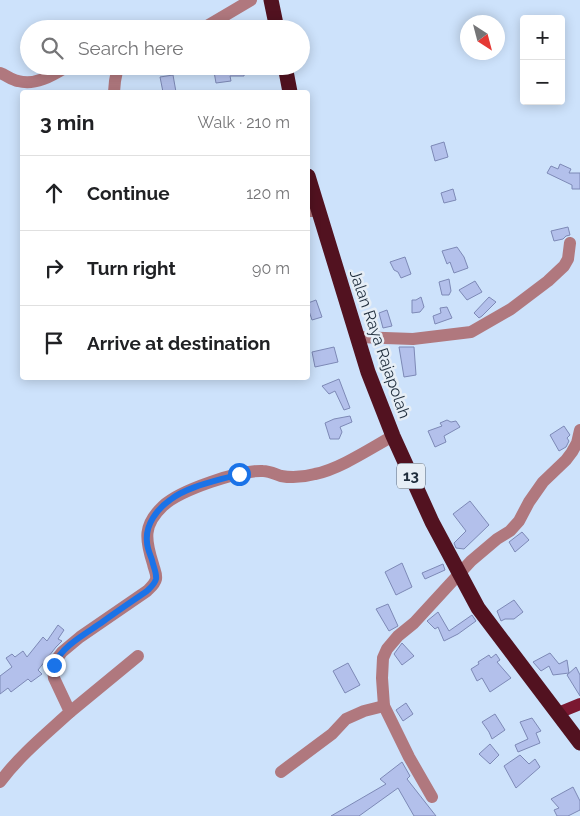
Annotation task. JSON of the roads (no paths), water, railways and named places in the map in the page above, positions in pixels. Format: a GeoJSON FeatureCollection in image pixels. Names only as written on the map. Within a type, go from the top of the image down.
{"type":"FeatureCollection","features":[{"type":"Feature","properties":{"kind":"highway"},"geometry":{"type":"LineString","coordinates":[[271,0],[275,20]]}},
{"type":"Feature","properties":{"kind":"highway"},"geometry":{"type":"LineString","coordinates":[[287,75],[290,90]]}},
{"type":"Feature","properties":{"kind":"highway","name":"Jalan Raya Rajapolah"},"geometry":{"type":"LineString","coordinates":[[310,190],[313,211],[368,372],[393,436],[432,522],[478,608],[580,743]]}},
{"type":"Feature","properties":{"kind":"main road"},"geometry":{"type":"LineString","coordinates":[[558,713],[580,704]]}},
{"type":"Feature","properties":{"kind":"street"},"geometry":{"type":"LineString","coordinates":[[217,20],[251,0]]}},
{"type":"Feature","properties":{"kind":"street"},"geometry":{"type":"LineString","coordinates":[[0,73],[19,82],[34,83],[53,75]]}},
{"type":"Feature","properties":{"kind":"street"},"geometry":{"type":"LineString","coordinates":[[114,90],[116,75]]}},
{"type":"Feature","properties":{"kind":"street"},"geometry":{"type":"LineString","coordinates":[[357,337],[413,339],[471,332],[511,309],[548,281],[564,266],[568,259],[570,243]]}},
{"type":"Feature","properties":{"kind":"street"},"geometry":{"type":"LineString","coordinates":[[432,797],[409,757],[384,706],[382,658],[398,636],[414,623],[459,573],[482,551],[510,531],[519,521],[543,482],[572,452],[577,443],[580,430]]}},
{"type":"Feature","properties":{"kind":"street"},"geometry":{"type":"LineString","coordinates":[[70,712],[54,678],[53,670],[56,660],[62,652],[80,637],[147,591],[153,584],[156,572],[147,542],[147,530],[153,518],[171,499],[189,490],[251,471],[264,471],[282,476],[296,477],[317,474],[342,464],[393,436]]}},
{"type":"Feature","properties":{"kind":"street"},"geometry":{"type":"LineString","coordinates":[[0,782],[10,768],[39,740],[138,656]]}},
{"type":"Feature","properties":{"kind":"street"},"geometry":{"type":"LineString","coordinates":[[281,772],[332,734],[346,719],[364,711],[384,706]]}}]}
